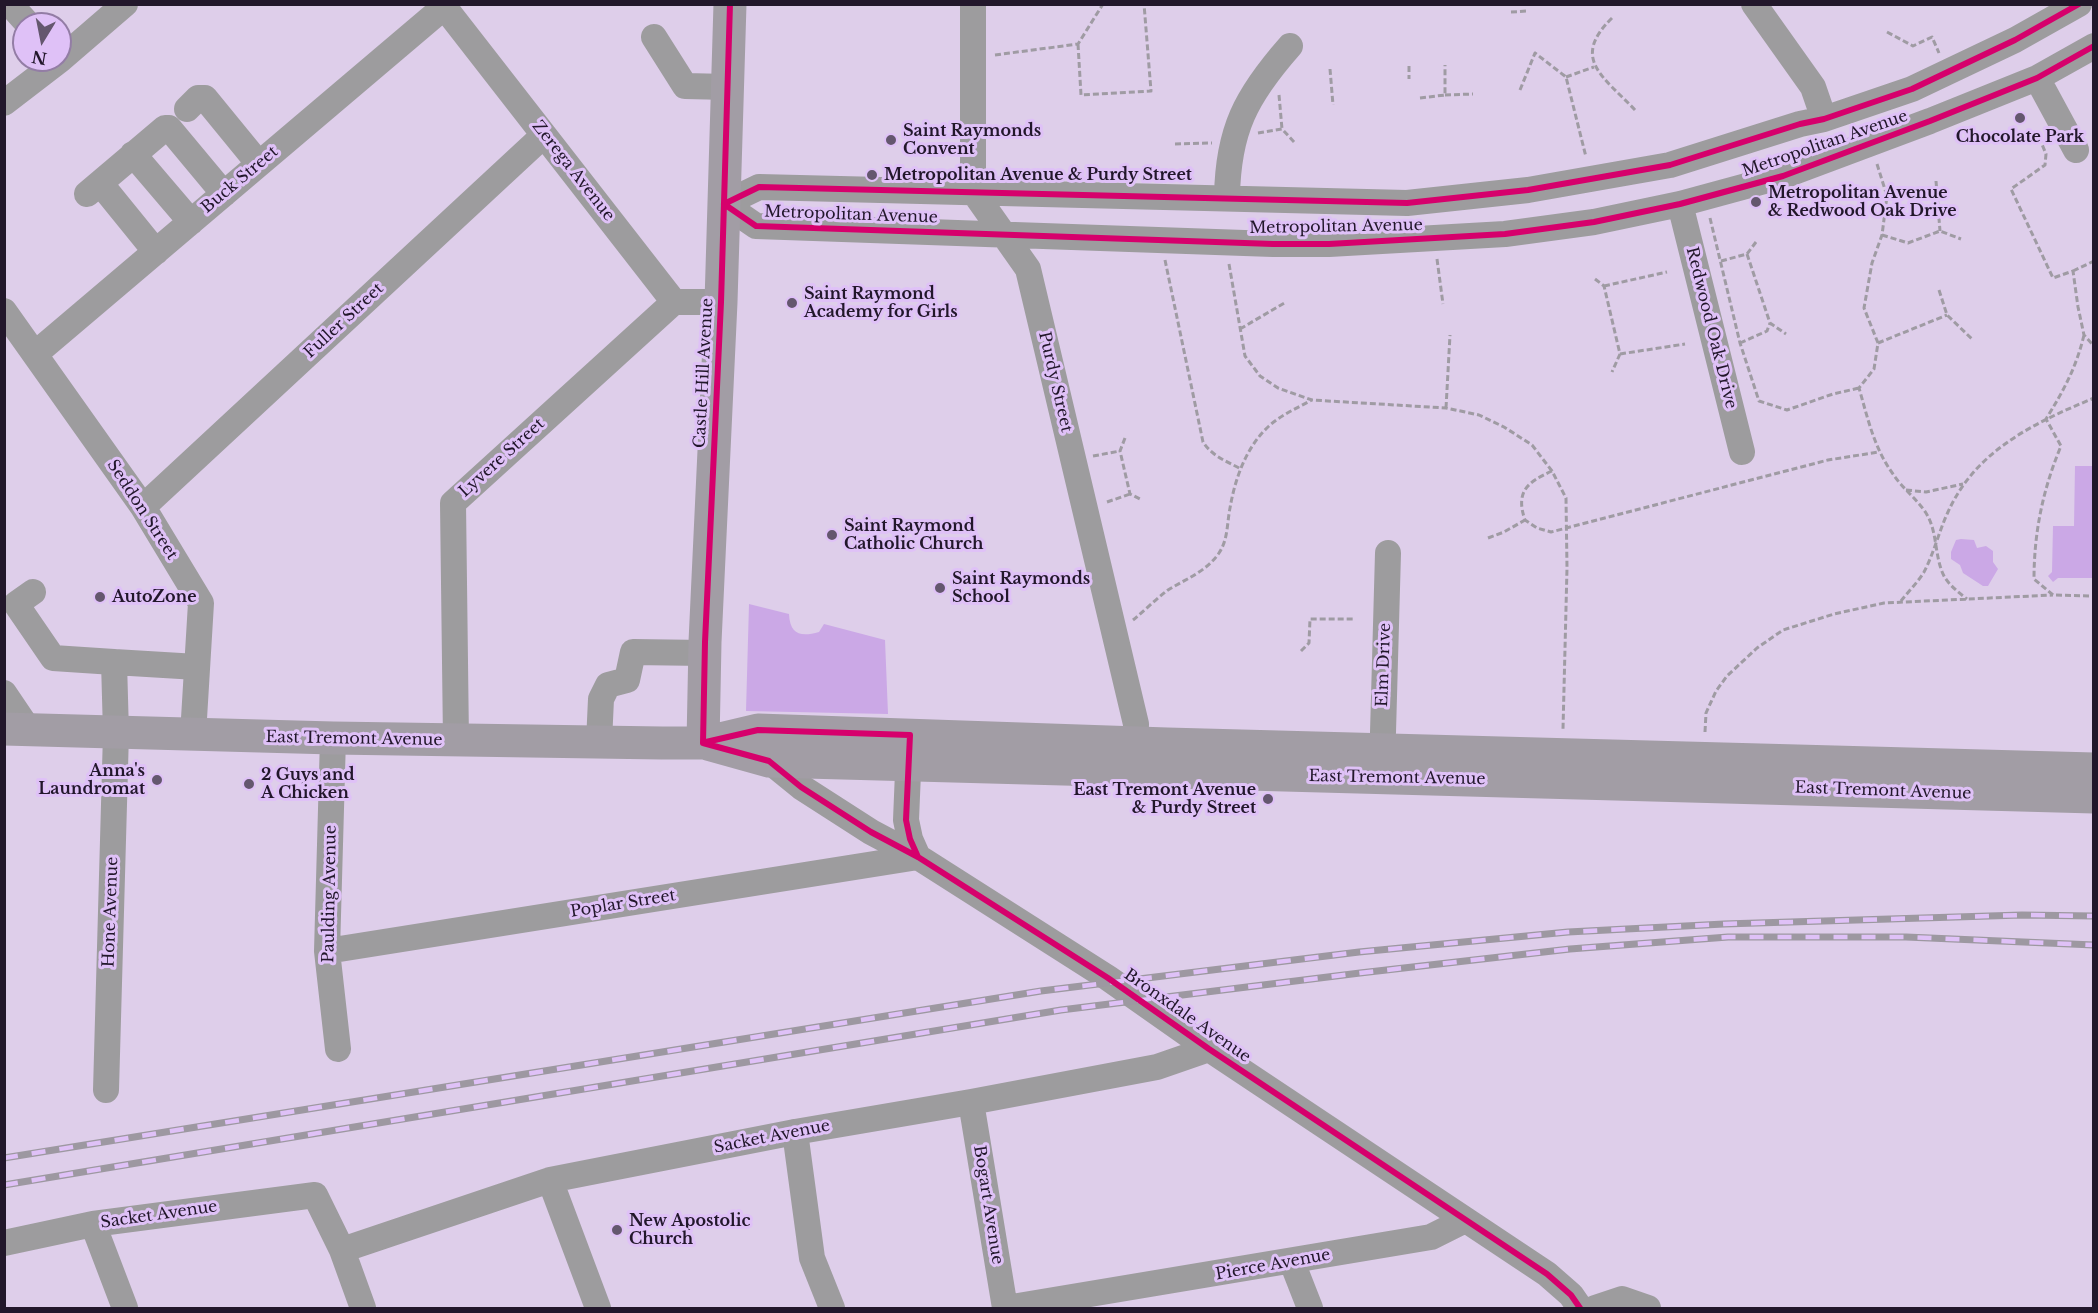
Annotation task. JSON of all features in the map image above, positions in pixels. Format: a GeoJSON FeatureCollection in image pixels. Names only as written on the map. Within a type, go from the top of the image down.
{"type":"FeatureCollection","features":[{"type":"Feature","properties":{"kind":"main road","name":"Castle Hill Avenue"},"geometry":{"type":"LineString","coordinates":[[703,743],[721,302],[730,4]]}},
{"type":"Feature","properties":{"kind":"main road","name":"East Tremont Avenue"},"geometry":{"type":"LineString","coordinates":[[17,729],[456,741],[703,743],[758,730],[909,750],[1893,778],[2094,797]]}},
{"type":"Feature","properties":{"kind":"main road","name":"East Tremont Avenue"},"geometry":{"type":"LineString","coordinates":[[703,743],[769,761],[909,750]]}},
{"type":"Feature","properties":{"kind":"main road","name":"East Tremont Avenue"},"geometry":{"type":"LineString","coordinates":[[1893,778],[2094,769]]}},
{"type":"Feature","properties":{"kind":"street"},"geometry":{"type":"LineString","coordinates":[[72,50],[125,4]]}},
{"type":"Feature","properties":{"kind":"street"},"geometry":{"type":"LineString","coordinates":[[973,4],[973,191]]}},
{"type":"Feature","properties":{"kind":"street"},"geometry":{"type":"LineString","coordinates":[[1754,4],[1813,87],[1824,119]]}},
{"type":"Feature","properties":{"kind":"street","name":"Metropolitan Avenue"},"geometry":{"type":"LineString","coordinates":[[2079,4],[2015,40],[1916,88],[1824,119],[1800,124],[1670,165],[1528,190],[1414,202],[759,187],[724,204],[756,226],[1274,244],[1416,240],[1505,234],[1594,222],[1680,204],[1783,176],[2037,78],[2094,46]]}},
{"type":"Feature","properties":{"kind":"street","name":"Zerega Avenue"},"geometry":{"type":"LineString","coordinates":[[443,6],[674,302]]}},
{"type":"Feature","properties":{"kind":"street","name":"Buck Street"},"geometry":{"type":"LineString","coordinates":[[35,354],[443,6]]}},
{"type":"Feature","properties":{"kind":"street"},"geometry":{"type":"LineString","coordinates":[[654,37],[685,87],[728,87]]}},
{"type":"Feature","properties":{"kind":"street"},"geometry":{"type":"LineString","coordinates":[[1227,197],[1227,173],[1234,134],[1251,95],[1290,46]]}},
{"type":"Feature","properties":{"kind":"street"},"geometry":{"type":"LineString","coordinates":[[4,103],[44,72]]}},
{"type":"Feature","properties":{"kind":"street"},"geometry":{"type":"LineString","coordinates":[[2037,78],[2076,150]]}},
{"type":"Feature","properties":{"kind":"street"},"geometry":{"type":"LineString","coordinates":[[1916,88],[1930,121]]}},
{"type":"Feature","properties":{"kind":"street"},"geometry":{"type":"LineString","coordinates":[[187,110],[198,98],[205,98],[259,164]]}},
{"type":"Feature","properties":{"kind":"street"},"geometry":{"type":"LineString","coordinates":[[156,252],[93,189],[161,129],[169,128],[224,194]]}},
{"type":"Feature","properties":{"kind":"street","name":"Fuller Street"},"geometry":{"type":"LineString","coordinates":[[144,507],[544,135]]}},
{"type":"Feature","properties":{"kind":"street"},"geometry":{"type":"LineString","coordinates":[[134,154],[190,222]]}},
{"type":"Feature","properties":{"kind":"street","name":"Purdy Street"},"geometry":{"type":"LineString","coordinates":[[973,191],[1028,269],[1136,724],[1135,757]]}},
{"type":"Feature","properties":{"kind":"street"},"geometry":{"type":"LineString","coordinates":[[1414,202],[1416,240]]}},
{"type":"Feature","properties":{"kind":"street","name":"Redwood Oak Drive"},"geometry":{"type":"LineString","coordinates":[[1680,204],[1742,452]]}},
{"type":"Feature","properties":{"kind":"street"},"geometry":{"type":"LineString","coordinates":[[674,302],[721,302]]}},
{"type":"Feature","properties":{"kind":"street","name":"Lyvere Street"},"geometry":{"type":"LineString","coordinates":[[456,741],[453,503],[674,302]]}},
{"type":"Feature","properties":{"kind":"street","name":"Seddon Street"},"geometry":{"type":"LineString","coordinates":[[4,310],[144,507],[201,603],[193,735]]}},
{"type":"Feature","properties":{"kind":"street","name":"Elm Drive"},"geometry":{"type":"LineString","coordinates":[[1382,763],[1388,554]]}},
{"type":"Feature","properties":{"kind":"street"},"geometry":{"type":"LineString","coordinates":[[33,592],[16,604],[53,658],[197,667]]}},
{"type":"Feature","properties":{"kind":"street"},"geometry":{"type":"LineString","coordinates":[[599,742],[601,699],[608,685],[627,680],[633,652],[705,653]]}},
{"type":"Feature","properties":{"kind":"street","name":"Hone Avenue"},"geometry":{"type":"LineString","coordinates":[[106,1090],[116,733],[114,662]]}},
{"type":"Feature","properties":{"kind":"street"},"geometry":{"type":"LineString","coordinates":[[4,693],[17,729]]}},
{"type":"Feature","properties":{"kind":"street","name":"Paulding Avenue"},"geometry":{"type":"LineString","coordinates":[[333,738],[327,951],[338,1049]]}},
{"type":"Feature","properties":{"kind":"street"},"geometry":{"type":"LineString","coordinates":[[909,750],[906,820],[910,839],[918,857]]}},
{"type":"Feature","properties":{"kind":"street","name":"Bronxdale Avenue"},"geometry":{"type":"LineString","coordinates":[[769,761],[801,787],[871,832],[918,857],[1108,978],[1209,1049],[1547,1274],[1571,1295],[1580,1308]]}},
{"type":"Feature","properties":{"kind":"street","name":"Poplar Street"},"geometry":{"type":"LineString","coordinates":[[327,951],[918,857]]}},
{"type":"Feature","properties":{"kind":"street","name":"Sacket Avenue"},"geometry":{"type":"LineString","coordinates":[[4,1243],[93,1224],[315,1195],[342,1250],[550,1180],[795,1132],[1157,1067],[1209,1049]]}},
{"type":"Feature","properties":{"kind":"street","name":"Bogart Avenue"},"geometry":{"type":"LineString","coordinates":[[971,1102],[1006,1308]]}},
{"type":"Feature","properties":{"kind":"street"},"geometry":{"type":"LineString","coordinates":[[795,1132],[812,1258],[832,1308]]}},
{"type":"Feature","properties":{"kind":"street"},"geometry":{"type":"LineString","coordinates":[[550,1180],[598,1308]]}},
{"type":"Feature","properties":{"kind":"street","name":"Pierce Avenue"},"geometry":{"type":"LineString","coordinates":[[1006,1308],[1076,1305],[1431,1237],[1465,1220]]}},
{"type":"Feature","properties":{"kind":"street"},"geometry":{"type":"LineString","coordinates":[[93,1224],[125,1308]]}},
{"type":"Feature","properties":{"kind":"street"},"geometry":{"type":"LineString","coordinates":[[342,1250],[363,1308]]}},
{"type":"Feature","properties":{"kind":"street"},"geometry":{"type":"LineString","coordinates":[[1292,1262],[1310,1308]]}},
{"type":"Feature","properties":{"kind":"street"},"geometry":{"type":"LineString","coordinates":[[1595,1308],[1622,1299],[1648,1308]]}},
{"type":"Feature","properties":{"kind":"path"},"geometry":{"type":"LineString","coordinates":[[1103,4],[1078,44],[1081,95],[1150,91],[1144,4]]}},
{"type":"Feature","properties":{"kind":"path"},"geometry":{"type":"LineString","coordinates":[[1511,12],[1528,11]]}},
{"type":"Feature","properties":{"kind":"path"},"geometry":{"type":"LineString","coordinates":[[1612,18],[1594,41],[1592,52],[1594,67],[1635,110]]}},
{"type":"Feature","properties":{"kind":"path"},"geometry":{"type":"LineString","coordinates":[[1887,32],[1913,46],[1932,37],[1947,73]]}},
{"type":"Feature","properties":{"kind":"path"},"geometry":{"type":"LineString","coordinates":[[990,56],[1078,44]]}},
{"type":"Feature","properties":{"kind":"path"},"geometry":{"type":"LineString","coordinates":[[1520,90],[1535,53],[1566,77],[1592,179]]}},
{"type":"Feature","properties":{"kind":"path"},"geometry":{"type":"LineString","coordinates":[[1445,65],[1445,95]]}},
{"type":"Feature","properties":{"kind":"path"},"geometry":{"type":"LineString","coordinates":[[1409,66],[1409,79]]}},
{"type":"Feature","properties":{"kind":"path"},"geometry":{"type":"LineString","coordinates":[[1566,77],[1594,67]]}},
{"type":"Feature","properties":{"kind":"path"},"geometry":{"type":"LineString","coordinates":[[1330,69],[1333,105]]}},
{"type":"Feature","properties":{"kind":"path"},"geometry":{"type":"LineString","coordinates":[[1279,86],[1282,129],[1295,143]]}},
{"type":"Feature","properties":{"kind":"path"},"geometry":{"type":"LineString","coordinates":[[1420,98],[1473,94]]}},
{"type":"Feature","properties":{"kind":"path"},"geometry":{"type":"LineString","coordinates":[[1254,137],[1259,132],[1282,129]]}},
{"type":"Feature","properties":{"kind":"path"},"geometry":{"type":"LineString","coordinates":[[2039,137],[2046,154],[2044,165],[2011,189],[2053,278],[2094,261]]}},
{"type":"Feature","properties":{"kind":"path"},"geometry":{"type":"LineString","coordinates":[[1176,144],[1220,143]]}},
{"type":"Feature","properties":{"kind":"path"},"geometry":{"type":"LineString","coordinates":[[1710,218],[1740,343],[1759,401],[1787,410],[1833,394],[1859,388],[1874,369],[1878,343],[1864,308],[1872,263],[1882,235],[1887,196],[1877,164]]}},
{"type":"Feature","properties":{"kind":"path"},"geometry":{"type":"LineString","coordinates":[[1936,181],[1940,231]]}},
{"type":"Feature","properties":{"kind":"path"},"geometry":{"type":"LineString","coordinates":[[1882,235],[1908,243],[1940,231],[1961,239]]}},
{"type":"Feature","properties":{"kind":"path"},"geometry":{"type":"LineString","coordinates":[[1721,261],[1747,254],[1756,242]]}},
{"type":"Feature","properties":{"kind":"path"},"geometry":{"type":"LineString","coordinates":[[1747,254],[1770,323],[1786,334]]}},
{"type":"Feature","properties":{"kind":"path"},"geometry":{"type":"LineString","coordinates":[[1165,258],[1203,442],[1208,450],[1217,457],[1241,469]]}},
{"type":"Feature","properties":{"kind":"path"},"geometry":{"type":"LineString","coordinates":[[1228,260],[1245,356],[1260,376],[1278,388],[1312,400],[1446,408],[1479,415],[1504,427],[1532,446],[1552,471],[1566,498],[1567,568],[1563,737]]}},
{"type":"Feature","properties":{"kind":"path"},"geometry":{"type":"LineString","coordinates":[[1440,267],[1443,304]]}},
{"type":"Feature","properties":{"kind":"path"},"geometry":{"type":"LineString","coordinates":[[2046,419],[2069,383],[2084,335],[2073,271]]}},
{"type":"Feature","properties":{"kind":"path"},"geometry":{"type":"LineString","coordinates":[[1604,286],[1667,272]]}},
{"type":"Feature","properties":{"kind":"path"},"geometry":{"type":"LineString","coordinates":[[1595,279],[1604,286],[1620,354],[1612,372]]}},
{"type":"Feature","properties":{"kind":"path"},"geometry":{"type":"LineString","coordinates":[[1939,290],[1947,315],[1972,340]]}},
{"type":"Feature","properties":{"kind":"path"},"geometry":{"type":"LineString","coordinates":[[1240,329],[1286,302]]}},
{"type":"Feature","properties":{"kind":"path"},"geometry":{"type":"LineString","coordinates":[[1878,343],[1947,315]]}},
{"type":"Feature","properties":{"kind":"path"},"geometry":{"type":"LineString","coordinates":[[1740,343],[1767,331],[1770,323]]}},
{"type":"Feature","properties":{"kind":"path"},"geometry":{"type":"LineString","coordinates":[[1446,408],[1450,335]]}},
{"type":"Feature","properties":{"kind":"path"},"geometry":{"type":"LineString","coordinates":[[2084,335],[2094,346]]}},
{"type":"Feature","properties":{"kind":"path"},"geometry":{"type":"LineString","coordinates":[[1620,354],[1685,344]]}},
{"type":"Feature","properties":{"kind":"path"},"geometry":{"type":"LineString","coordinates":[[1859,388],[1879,452],[1893,475],[1926,514],[1936,542],[1944,577],[1966,599]]}},
{"type":"Feature","properties":{"kind":"path"},"geometry":{"type":"LineString","coordinates":[[1900,602],[1923,573],[1948,510],[1968,476],[1994,451],[2046,419],[2094,398]]}},
{"type":"Feature","properties":{"kind":"path"},"geometry":{"type":"LineString","coordinates":[[1132,622],[1167,591],[1193,577],[1214,561],[1222,550],[1230,507],[1241,469],[1251,447],[1268,426],[1312,400]]}},
{"type":"Feature","properties":{"kind":"path"},"geometry":{"type":"LineString","coordinates":[[2046,419],[2061,446],[2040,508],[2034,550],[2034,579],[2053,595]]}},
{"type":"Feature","properties":{"kind":"path"},"geometry":{"type":"LineString","coordinates":[[1125,438],[1120,451],[1131,494],[1140,499]]}},
{"type":"Feature","properties":{"kind":"path"},"geometry":{"type":"LineString","coordinates":[[1094,456],[1120,451]]}},
{"type":"Feature","properties":{"kind":"path"},"geometry":{"type":"LineString","coordinates":[[1552,471],[1533,480],[1524,490],[1521,499],[1525,520],[1537,528],[1551,531],[1828,460],[1879,452]]}},
{"type":"Feature","properties":{"kind":"path"},"geometry":{"type":"LineString","coordinates":[[1906,490],[1926,492],[1963,484]]}},
{"type":"Feature","properties":{"kind":"path"},"geometry":{"type":"LineString","coordinates":[[1104,503],[1131,494]]}},
{"type":"Feature","properties":{"kind":"path"},"geometry":{"type":"LineString","coordinates":[[1488,538],[1525,520]]}},
{"type":"Feature","properties":{"kind":"path"},"geometry":{"type":"LineString","coordinates":[[1705,740],[1706,713],[1716,691],[1727,676],[1757,648],[1783,630],[1854,609],[1884,603],[2053,595],[2094,596]]}},
{"type":"Feature","properties":{"kind":"path"},"geometry":{"type":"LineString","coordinates":[[1301,651],[1309,642],[1310,619],[1354,619]]}},
{"type":"Feature","properties":{"kind":"shaded area"},"geometry":{"type":"Polygon","coordinates":[[[2075,466],[2093,466],[2093,578],[2058,578],[2053,582],[2048,576],[2052,572],[2053,526],[2074,526],[2075,466]]]}},
{"type":"Feature","properties":{"kind":"shaded area"},"geometry":{"type":"Polygon","coordinates":[[[1956,540],[1974,540],[1977,548],[1986,546],[1993,551],[1993,562],[1998,569],[1988,586],[1983,586],[1963,573],[1960,565],[1951,559],[1956,540]]]}},
{"type":"Feature","properties":{"kind":"shaded area"},"geometry":{"type":"Polygon","coordinates":[[[749,604],[789,614],[792,626],[798,633],[819,632],[824,624],[885,640],[888,714],[746,711],[749,604]]]}},
{"type":"Feature","properties":{"kind":"railway"},"geometry":{"type":"LineString","coordinates":[[4,1158],[1041,991],[1359,952],[1568,932],[1724,924],[2022,915],[2094,916]]}},
{"type":"Feature","properties":{"kind":"railway"},"geometry":{"type":"LineString","coordinates":[[4,1185],[1061,1010],[1360,973],[1570,949],[1728,937],[1906,937],[2094,945]]}},
{"type":"Feature","properties":{"kind":"cycle path"},"geometry":{"type":"LineString","coordinates":[[703,743],[705,642],[721,302],[730,4]]}},
{"type":"Feature","properties":{"kind":"cycle path"},"geometry":{"type":"LineString","coordinates":[[724,204],[759,187],[1407,203],[1528,190],[1670,165],[1800,124],[1824,119],[1912,89],[2015,40],[2079,4]]}},
{"type":"Feature","properties":{"kind":"cycle path"},"geometry":{"type":"LineString","coordinates":[[724,204],[756,226],[1273,244],[1329,244],[1505,234],[1594,222],[1680,204],[1783,176],[2037,78],[2094,46]]}},
{"type":"Feature","properties":{"kind":"cycle path"},"geometry":{"type":"LineString","coordinates":[[706,742],[758,730],[910,735],[906,820],[910,839],[918,857]]}},
{"type":"Feature","properties":{"kind":"cycle path"},"geometry":{"type":"LineString","coordinates":[[703,743],[769,761],[801,787],[871,832],[918,857],[1108,978],[1209,1049],[1547,1274],[1571,1295],[1580,1308]]}},
{"type":"Feature","properties":{"kind":"place","name":"Chocolate Park"},"geometry":{"type":"Point","coordinates":[2020,118]}},
{"type":"Feature","properties":{"kind":"place","name":"Saint Raymonds Convent"},"geometry":{"type":"Point","coordinates":[891,140]}},
{"type":"Feature","properties":{"kind":"place","name":"Metropolitan Avenue & Purdy Street"},"geometry":{"type":"Point","coordinates":[872,175]}},
{"type":"Feature","properties":{"kind":"place","name":"Metropolitan Avenue & Redwood Oak Drive"},"geometry":{"type":"Point","coordinates":[1756,202]}},
{"type":"Feature","properties":{"kind":"place","name":"Saint Raymond Academy for Girls"},"geometry":{"type":"Point","coordinates":[792,303]}},
{"type":"Feature","properties":{"kind":"place","name":"Saint Raymond Catholic Church"},"geometry":{"type":"Point","coordinates":[832,535]}},
{"type":"Feature","properties":{"kind":"place","name":"Saint Raymonds School"},"geometry":{"type":"Point","coordinates":[940,588]}},
{"type":"Feature","properties":{"kind":"place","name":"AutoZone"},"geometry":{"type":"Point","coordinates":[100,597]}},
{"type":"Feature","properties":{"kind":"place","name":"Anna's Laundromat"},"geometry":{"type":"Point","coordinates":[157,780]}},
{"type":"Feature","properties":{"kind":"place","name":"2 Guys and A Chicken"},"geometry":{"type":"Point","coordinates":[249,784]}},
{"type":"Feature","properties":{"kind":"place","name":"East Tremont Avenue & Purdy Street"},"geometry":{"type":"Point","coordinates":[1268,799]}},
{"type":"Feature","properties":{"kind":"place","name":"New Apostolic Church"},"geometry":{"type":"Point","coordinates":[617,1230]}}]}
